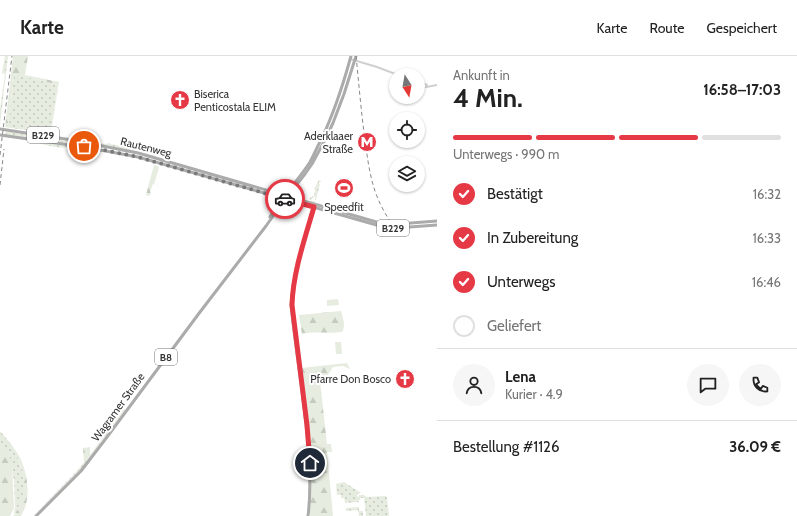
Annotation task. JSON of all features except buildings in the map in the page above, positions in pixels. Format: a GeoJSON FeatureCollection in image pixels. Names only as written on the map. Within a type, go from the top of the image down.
{"type":"FeatureCollection","features":[{"type":"Feature","properties":{"kind":"main road","name":"Wagramer Straße"},"geometry":{"type":"LineString","coordinates":[[36,516],[81,471],[266,226],[310,162],[320,143],[341,92],[352,58],[356,56]]}},
{"type":"Feature","properties":{"kind":"main road","name":"Rautenweg"},"geometry":{"type":"LineString","coordinates":[[0,129],[72,140],[138,153],[285,197]]}},
{"type":"Feature","properties":{"kind":"main road","name":"Rautenweg"},"geometry":{"type":"LineString","coordinates":[[0,135],[84,146],[138,157],[285,197]]}},
{"type":"Feature","properties":{"kind":"main road","name":"B229"},"geometry":{"type":"LineString","coordinates":[[285,197],[380,226],[402,228],[437,225]]}},
{"type":"Feature","properties":{"kind":"main road"},"geometry":{"type":"LineString","coordinates":[[308,516],[310,496],[310,463],[307,425],[292,305],[293,287],[300,255],[314,206]]}},
{"type":"Feature","properties":{"kind":"main road","name":"B229"},"geometry":{"type":"LineString","coordinates":[[351,217],[386,224],[437,221]]}},
{"type":"Feature","properties":{"kind":"street"},"geometry":{"type":"LineString","coordinates":[[352,58],[389,72]]}},
{"type":"Feature","properties":{"kind":"street"},"geometry":{"type":"LineString","coordinates":[[425,86],[437,85]]}},
{"type":"Feature","properties":{"kind":"green space"},"geometry":{"type":"Polygon","coordinates":[[[5,56],[8,56],[0,125],[0,109],[5,74],[2,73],[5,56]]]}},
{"type":"Feature","properties":{"kind":"green space"},"geometry":{"type":"Polygon","coordinates":[[[13,56],[28,56],[25,75],[59,82],[52,126],[58,85],[16,74],[14,76],[8,124],[9,126],[18,129],[5,127],[13,56]]]}},
{"type":"Feature","properties":{"kind":"green space"},"geometry":{"type":"Polygon","coordinates":[[[16,74],[58,85],[51,125],[51,134],[18,129],[8,125],[14,76],[16,74]]]}},
{"type":"Feature","properties":{"kind":"green space"},"geometry":{"type":"Polygon","coordinates":[[[6,131],[79,143],[53,142],[5,135],[6,131]]]}},
{"type":"Feature","properties":{"kind":"green space"},"geometry":{"type":"Polygon","coordinates":[[[35,142],[79,147],[62,148],[35,142]]]}},
{"type":"Feature","properties":{"kind":"green space"},"geometry":{"type":"Polygon","coordinates":[[[109,143],[142,151],[155,157],[98,144],[109,143]]]}},
{"type":"Feature","properties":{"kind":"green space"},"geometry":{"type":"Polygon","coordinates":[[[154,165],[158,166],[159,168],[154,184],[165,187],[153,184],[149,196],[146,195],[154,165]]]}},
{"type":"Feature","properties":{"kind":"green space"},"geometry":{"type":"Polygon","coordinates":[[[319,180],[321,182],[319,182],[320,184],[316,200],[315,196],[311,200],[316,203],[309,199],[314,196],[314,189],[319,180]]]}},
{"type":"Feature","properties":{"kind":"green space"},"geometry":{"type":"Polygon","coordinates":[[[338,299],[339,305],[327,306],[327,300],[338,299]]]}},
{"type":"Feature","properties":{"kind":"green space"},"geometry":{"type":"Polygon","coordinates":[[[341,311],[344,325],[342,332],[302,334],[299,315],[341,311]]]}},
{"type":"Feature","properties":{"kind":"green space"},"geometry":{"type":"Polygon","coordinates":[[[335,342],[341,342],[342,354],[336,354],[335,342]]]}},
{"type":"Feature","properties":{"kind":"green space"},"geometry":{"type":"Polygon","coordinates":[[[347,363],[350,369],[343,366],[333,367],[324,381],[320,381],[327,444],[331,444],[332,452],[327,452],[333,516],[310,516],[311,460],[301,368],[347,363]]]}},
{"type":"Feature","properties":{"kind":"green space"},"geometry":{"type":"Polygon","coordinates":[[[124,409],[125,410],[81,469],[33,516],[77,471],[124,409]]]}},
{"type":"Feature","properties":{"kind":"green space"},"geometry":{"type":"Polygon","coordinates":[[[0,431],[18,454],[18,460],[23,473],[24,493],[15,514],[14,478],[12,466],[0,443],[0,431]]]}},
{"type":"Feature","properties":{"kind":"green space"},"geometry":{"type":"Polygon","coordinates":[[[0,443],[9,455],[12,466],[14,508],[10,516],[0,516],[0,443]]]}},
{"type":"Feature","properties":{"kind":"green space"},"geometry":{"type":"Polygon","coordinates":[[[90,447],[90,455],[84,463],[83,448],[90,447]]]}},
{"type":"Feature","properties":{"kind":"green space"},"geometry":{"type":"Polygon","coordinates":[[[18,454],[25,472],[28,491],[25,508],[21,516],[15,514],[22,500],[24,489],[22,467],[18,454]]]}},
{"type":"Feature","properties":{"kind":"green space"},"geometry":{"type":"Polygon","coordinates":[[[344,482],[361,493],[357,494],[358,498],[359,495],[362,494],[367,497],[386,496],[389,516],[366,516],[364,498],[360,498],[360,500],[358,500],[359,502],[345,503],[344,496],[344,498],[341,498],[341,495],[337,495],[336,484],[344,482]]]}},
{"type":"Feature","properties":{"kind":"green space"},"geometry":{"type":"Polygon","coordinates":[[[359,507],[359,511],[363,511],[363,516],[359,516],[358,510],[346,511],[346,508],[359,507]]]}},
{"type":"Feature","properties":{"kind":"railway"},"geometry":{"type":"LineString","coordinates":[[0,155],[12,56]]}},
{"type":"Feature","properties":{"kind":"railway"},"geometry":{"type":"LineString","coordinates":[[356,56],[366,151],[372,182],[379,201],[390,221]]}},
{"type":"Feature","properties":{"kind":"railway"},"geometry":{"type":"LineString","coordinates":[[0,185],[4,149]]}},
{"type":"Feature","properties":{"kind":"way so far"},"geometry":{"type":"LineString","coordinates":[[84,146],[138,157],[285,199]]}},
{"type":"Feature","properties":{"kind":"place","name":"Biserica Penticostala ELIM"},"geometry":{"type":"Point","coordinates":[180,100]}},
{"type":"Feature","properties":{"kind":"place","name":"Aderklaaer Straße"},"geometry":{"type":"Point","coordinates":[367,142]}},
{"type":"Feature","properties":{"kind":"place","name":"Speedfit"},"geometry":{"type":"Point","coordinates":[344,188]}},
{"type":"Feature","properties":{"kind":"place","name":"Pfarre Don Bosco"},"geometry":{"type":"Point","coordinates":[405,379]}},
{"type":"Feature","properties":{"kind":"route"},"geometry":{"type":"LineString","coordinates":[[285,199],[314,207],[300,255],[292,297],[310,463]]}}]}
